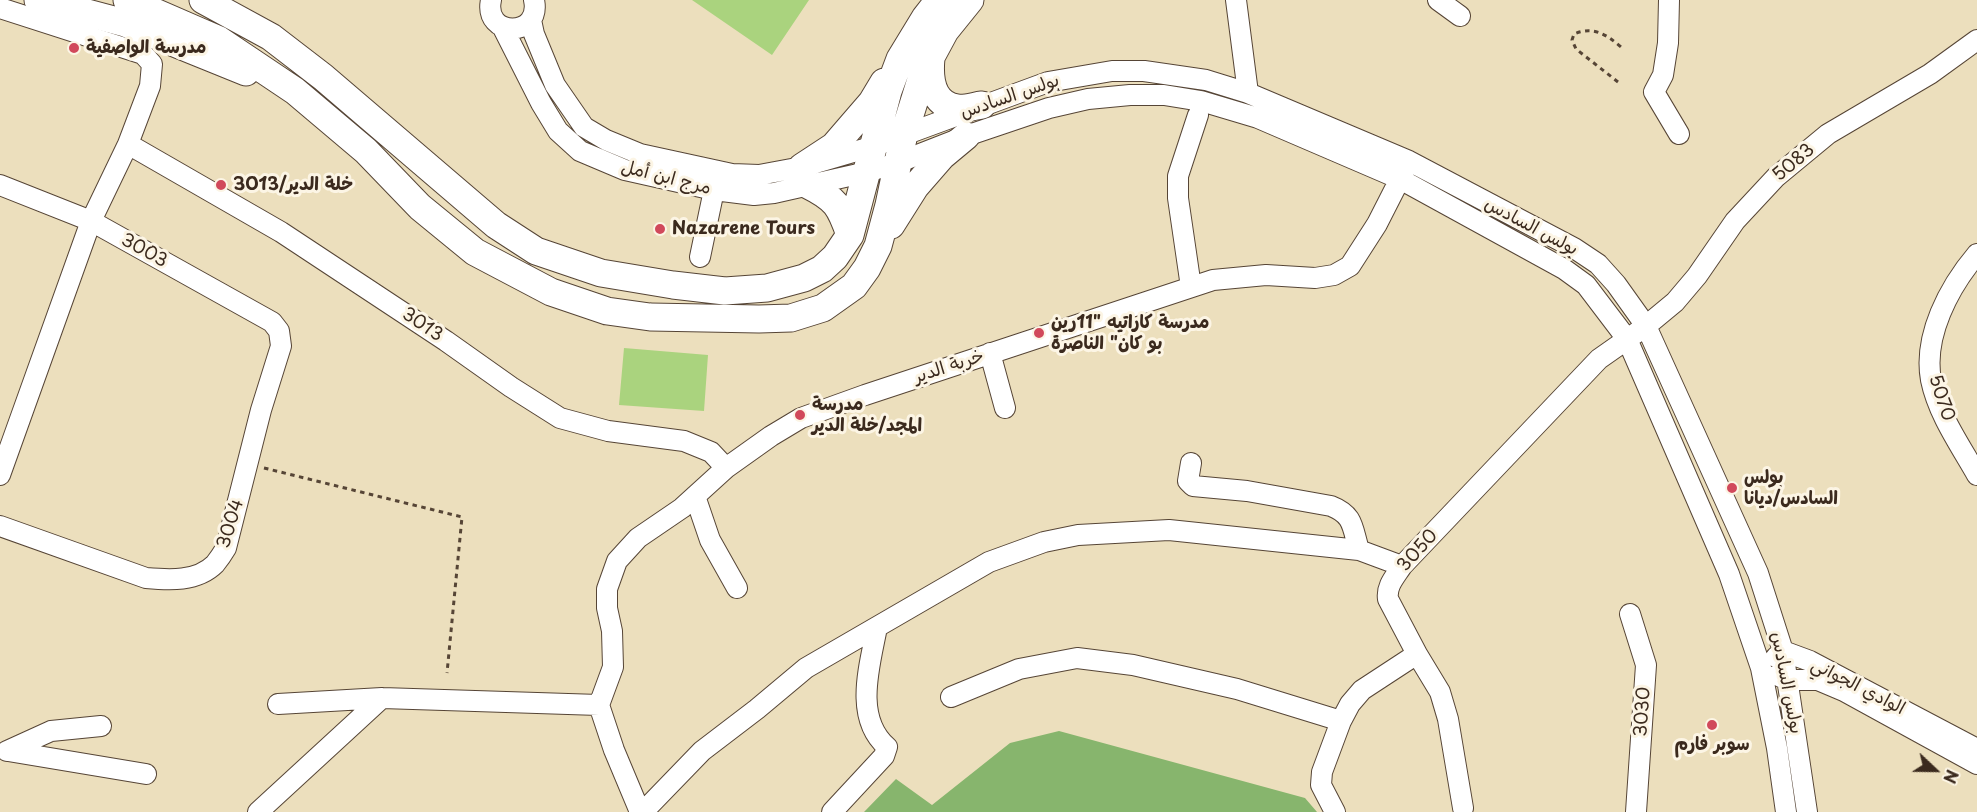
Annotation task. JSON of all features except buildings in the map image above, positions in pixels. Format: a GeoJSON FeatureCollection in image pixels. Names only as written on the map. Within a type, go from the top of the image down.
{"type":"FeatureCollection","features":[{"type":"Feature","properties":{"kind":"highway"},"geometry":{"type":"LineString","coordinates":[[38,0],[124,23],[295,92]]}},
{"type":"Feature","properties":{"kind":"highway"},"geometry":{"type":"LineString","coordinates":[[127,0],[219,40],[295,92],[366,152],[420,207],[475,252],[551,292],[607,311],[662,317],[759,319],[791,318],[823,308],[854,286],[915,186],[942,156],[966,136]]}},
{"type":"Feature","properties":{"kind":"highway"},"geometry":{"type":"LineString","coordinates":[[878,246],[904,134],[924,70],[925,18],[939,0]]}},
{"type":"Feature","properties":{"kind":"highway"},"geometry":{"type":"LineString","coordinates":[[216,4],[271,37],[323,77],[496,225],[536,250],[601,273],[724,291],[767,288],[804,278],[822,269],[835,256],[850,235],[888,91],[900,58],[925,40],[970,0]]}},
{"type":"Feature","properties":{"kind":"highway"},"geometry":{"type":"LineString","coordinates":[[925,40],[931,59],[930,78],[938,99],[958,109],[982,105]]}},
{"type":"Feature","properties":{"kind":"highway"},"geometry":{"type":"LineString","coordinates":[[850,235],[842,212],[836,204],[805,176],[849,129],[925,40]]}},
{"type":"Feature","properties":{"kind":"street","name":"مرج ابن أمل"},"geometry":{"type":"LineString","coordinates":[[491,0],[490,11],[493,18],[503,27],[541,103],[558,131],[580,151],[625,170],[714,190],[754,195],[774,193],[805,176],[904,134]]}},
{"type":"Feature","properties":{"kind":"street"},"geometry":{"type":"LineString","coordinates":[[503,27],[519,29],[526,26],[534,13],[534,0]]}},
{"type":"Feature","properties":{"kind":"street"},"geometry":{"type":"LineString","coordinates":[[1236,0],[1248,93]]}},
{"type":"Feature","properties":{"kind":"street"},"geometry":{"type":"LineString","coordinates":[[1438,0],[1460,16]]}},
{"type":"Feature","properties":{"kind":"street"},"geometry":{"type":"LineString","coordinates":[[1670,0],[1668,43],[1663,75],[1654,92],[1679,134]]}},
{"type":"Feature","properties":{"kind":"street"},"geometry":{"type":"LineString","coordinates":[[0,8],[143,54],[152,64],[150,86],[129,144],[91,221],[0,475]]}},
{"type":"Feature","properties":{"kind":"street","name":"مرج ابن أمل"},"geometry":{"type":"LineString","coordinates":[[531,20],[534,34],[555,86],[584,127],[606,141],[640,154],[732,174],[805,176],[867,172],[897,163]]}},
{"type":"Feature","properties":{"kind":"street","name":"5083"},"geometry":{"type":"LineString","coordinates":[[1646,326],[1675,302],[1697,276],[1735,221],[1776,177],[1828,134],[1930,74],[1977,40]]}},
{"type":"Feature","properties":{"kind":"street","name":"بولس السادس"},"geometry":{"type":"LineString","coordinates":[[904,134],[1048,82],[1079,75],[1112,71],[1175,74],[1206,80],[1248,93],[1409,161],[1574,248],[1598,264],[1616,284],[1646,326],[1758,573],[1783,651],[1807,812]]}},
{"type":"Feature","properties":{"kind":"street","name":"بولس السادس"},"geometry":{"type":"LineString","coordinates":[[897,163],[966,136],[1049,108],[1088,99],[1164,95],[1201,101],[1258,118],[1400,179],[1564,269],[1586,285],[1627,339],[1729,574],[1761,668],[1777,748],[1786,812]]}},
{"type":"Feature","properties":{"kind":"street"},"geometry":{"type":"LineString","coordinates":[[1191,287],[1178,198],[1178,176],[1198,115]]}},
{"type":"Feature","properties":{"kind":"street","name":"3013"},"geometry":{"type":"LineString","coordinates":[[129,144],[281,232],[446,341],[511,387],[560,417],[608,431],[684,441],[711,452],[726,468]]}},
{"type":"Feature","properties":{"kind":"street","name":"خربة الدير"},"geometry":{"type":"LineString","coordinates":[[599,705],[613,667],[607,589],[617,561],[638,538],[682,507],[726,468],[771,436],[801,418],[1213,280],[1266,275],[1315,278],[1334,275],[1350,266],[1377,224],[1409,161]]}},
{"type":"Feature","properties":{"kind":"street","name":"3003"},"geometry":{"type":"LineString","coordinates":[[0,185],[91,221],[272,322],[279,332]]}},
{"type":"Feature","properties":{"kind":"street"},"geometry":{"type":"LineString","coordinates":[[700,257],[714,190]]}},
{"type":"Feature","properties":{"kind":"street","name":"5070"},"geometry":{"type":"LineString","coordinates":[[1977,254],[1966,267],[1944,305],[1930,342],[1931,379],[1943,415],[1977,475]]}},
{"type":"Feature","properties":{"kind":"street","name":"3050"},"geometry":{"type":"LineString","coordinates":[[1463,808],[1448,719],[1440,692],[1388,599],[1389,585],[1402,566],[1599,359],[1646,326]]}},
{"type":"Feature","properties":{"kind":"street","name":"3004"},"geometry":{"type":"LineString","coordinates":[[0,526],[146,578],[168,580],[196,576],[215,564],[226,548],[261,410],[281,346],[279,332]]}},
{"type":"Feature","properties":{"kind":"street"},"geometry":{"type":"LineString","coordinates":[[990,353],[1005,408]]}},
{"type":"Feature","properties":{"kind":"street"},"geometry":{"type":"LineString","coordinates":[[1191,463],[1188,481],[1193,486],[1247,491],[1330,506],[1344,511],[1359,550]]}},
{"type":"Feature","properties":{"kind":"street"},"geometry":{"type":"LineString","coordinates":[[695,496],[710,540],[737,588]]}},
{"type":"Feature","properties":{"kind":"street"},"geometry":{"type":"LineString","coordinates":[[278,704],[382,698],[599,705],[614,750],[642,812],[702,751],[806,668],[989,562],[1044,542],[1078,535],[1169,530],[1359,550],[1402,566]]}},
{"type":"Feature","properties":{"kind":"street","name":"3030"},"geometry":{"type":"LineString","coordinates":[[1630,614],[1646,665],[1636,812]]}},
{"type":"Feature","properties":{"kind":"street"},"geometry":{"type":"LineString","coordinates":[[832,812],[884,756],[886,747],[878,739],[869,722],[867,689],[876,627]]}},
{"type":"Feature","properties":{"kind":"street"},"geometry":{"type":"LineString","coordinates":[[1761,668],[1783,651]]}},
{"type":"Feature","properties":{"kind":"street","name":"الوادي الجواني"},"geometry":{"type":"LineString","coordinates":[[1783,651],[1810,661],[1977,749]]}},
{"type":"Feature","properties":{"kind":"street"},"geometry":{"type":"LineString","coordinates":[[1335,812],[1321,785],[1322,772],[1350,704],[1362,690],[1417,654]]}},
{"type":"Feature","properties":{"kind":"street"},"geometry":{"type":"LineString","coordinates":[[951,697],[1019,669],[1077,658],[1132,665],[1237,689],[1341,722]]}},
{"type":"Feature","properties":{"kind":"street","name":"الوادي الجواني"},"geometry":{"type":"LineString","coordinates":[[1761,668],[1787,680],[1818,680],[1844,691],[1977,764]]}},
{"type":"Feature","properties":{"kind":"street"},"geometry":{"type":"LineString","coordinates":[[258,812],[382,698]]}},
{"type":"Feature","properties":{"kind":"street"},"geometry":{"type":"LineString","coordinates":[[4,751],[51,731],[101,726]]}},
{"type":"Feature","properties":{"kind":"street"},"geometry":{"type":"LineString","coordinates":[[4,751],[146,774]]}},
{"type":"Feature","properties":{"kind":"path"},"geometry":{"type":"LineString","coordinates":[[1618,82],[1576,49],[1572,40],[1574,34],[1581,31],[1594,31],[1607,34],[1621,47]]}},
{"type":"Feature","properties":{"kind":"path"},"geometry":{"type":"LineString","coordinates":[[248,464],[462,517],[447,673]]}},
{"type":"Feature","properties":{"kind":"green space"},"geometry":{"type":"Polygon","coordinates":[[[692,0],[809,0],[772,55],[692,0]]]}},
{"type":"Feature","properties":{"kind":"green space"},"geometry":{"type":"Polygon","coordinates":[[[624,348],[708,355],[704,411],[619,405],[624,348]]]}},
{"type":"Feature","properties":{"kind":"green space"},"geometry":{"type":"Polygon","coordinates":[[[1059,731],[1305,798],[1317,812],[864,812],[896,779],[932,805],[1010,743],[1059,731]]]}},
{"type":"Feature","properties":{"kind":"place","name":"مدرسة الواصفية"},"geometry":{"type":"Point","coordinates":[74,48]}},
{"type":"Feature","properties":{"kind":"place","name":"خلة الدير/3013"},"geometry":{"type":"Point","coordinates":[221,185]}},
{"type":"Feature","properties":{"kind":"place","name":"Nazarene Tours"},"geometry":{"type":"Point","coordinates":[660,229]}},
{"type":"Feature","properties":{"kind":"place","name":"مدرسة كاراتيه \"11رين بو كان\" الناصرة"},"geometry":{"type":"Point","coordinates":[1039,333]}},
{"type":"Feature","properties":{"kind":"place","name":"مدرسة المجد/خلة الدير"},"geometry":{"type":"Point","coordinates":[800,415]}},
{"type":"Feature","properties":{"kind":"place","name":"بولس السادس/ديانا"},"geometry":{"type":"Point","coordinates":[1732,488]}},
{"type":"Feature","properties":{"kind":"place","name":"سوبر فارم"},"geometry":{"type":"Point","coordinates":[1712,725]}}]}
